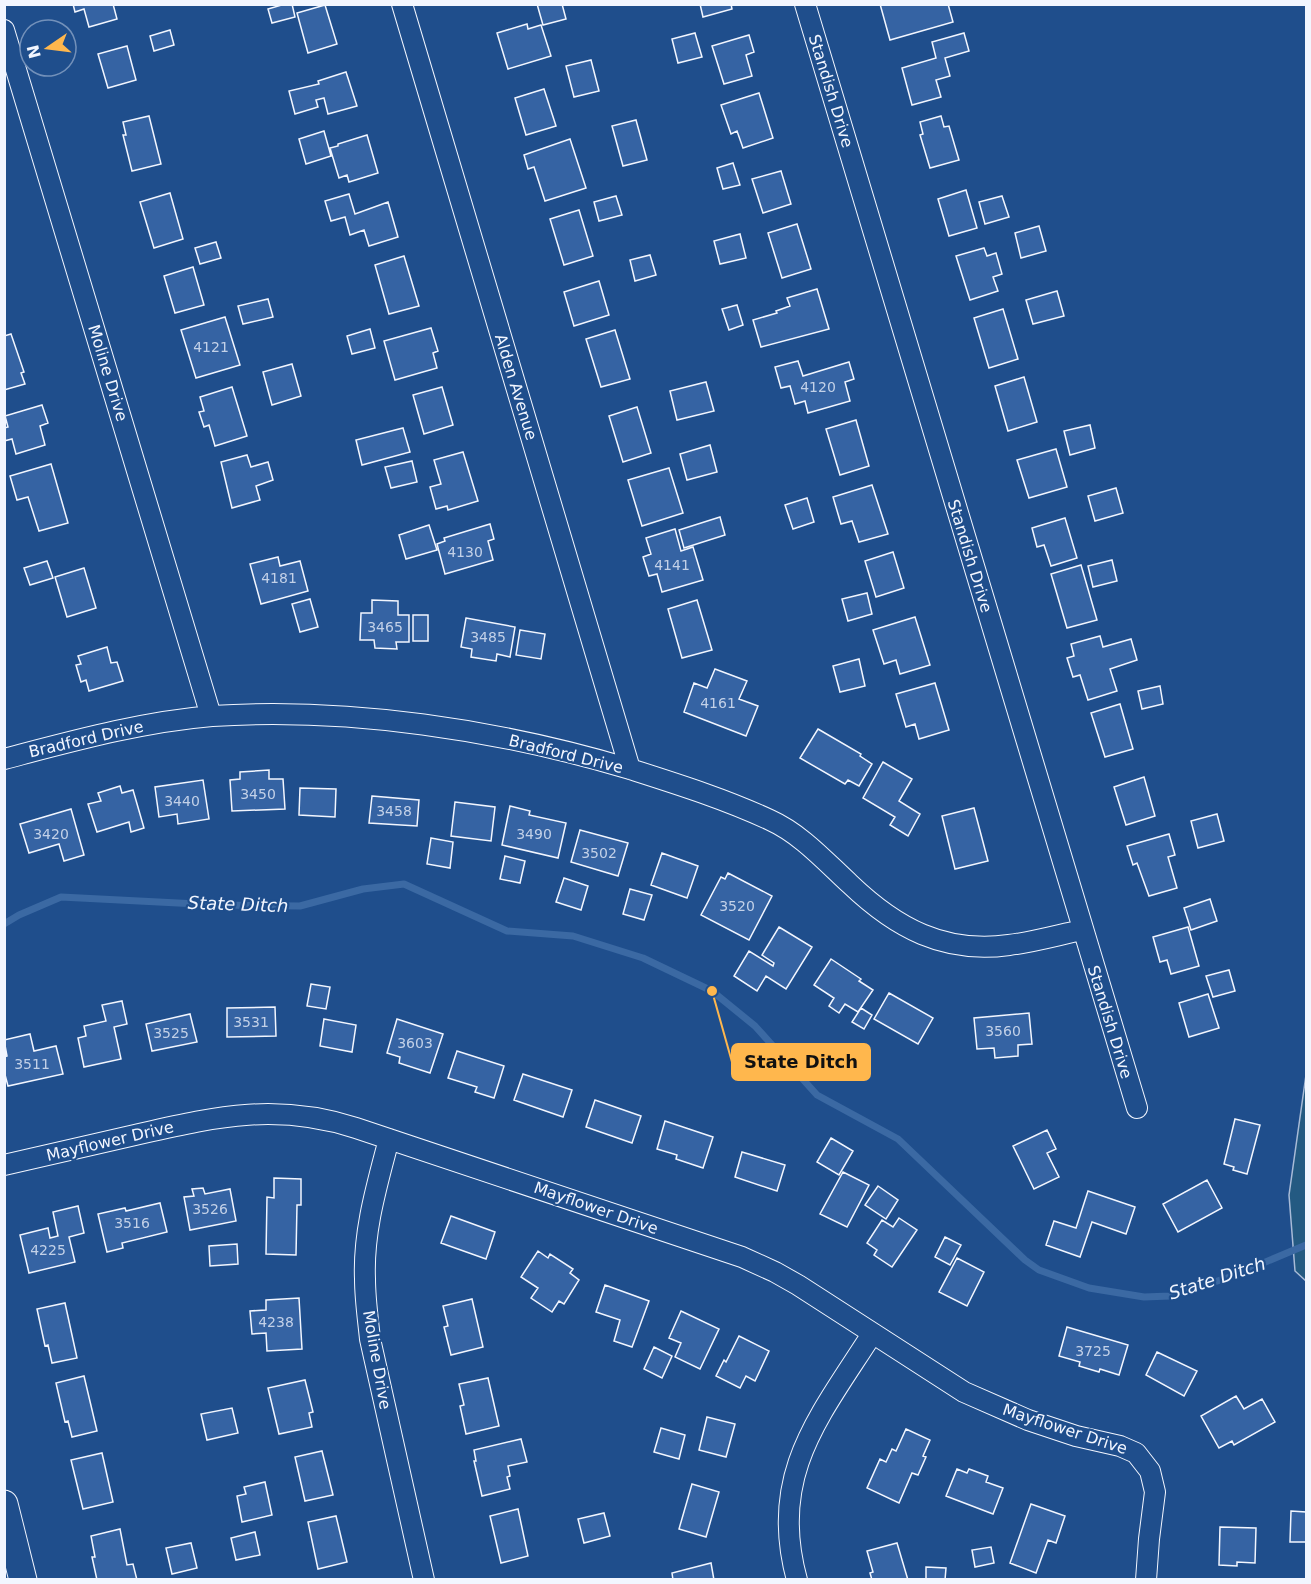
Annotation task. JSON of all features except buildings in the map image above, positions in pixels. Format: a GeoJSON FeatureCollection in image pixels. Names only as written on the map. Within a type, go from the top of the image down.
{"type":"FeatureCollection","features":[{"type":"Feature","properties":{"kind":"main road"},"geometry":{"type":"LineString","coordinates":[[4,1504],[22,1580]]}},
{"type":"Feature","properties":{"kind":"street","name":"Alden Avenue"},"geometry":{"type":"LineString","coordinates":[[402,4],[630,769]]}},
{"type":"Feature","properties":{"kind":"street","name":"Standish Drive"},"geometry":{"type":"LineString","coordinates":[[805,4],[1137,1108]]}},
{"type":"Feature","properties":{"kind":"street","name":"Moline Drive"},"geometry":{"type":"LineString","coordinates":[[4,30],[211,717]]}},
{"type":"Feature","properties":{"kind":"street","name":"Bradford Drive"},"geometry":{"type":"LineString","coordinates":[[4,759],[149,724],[211,717],[273,715],[331,717],[450,729],[527,743],[630,769],[691,788],[772,820],[797,835],[885,916],[930,937],[958,944],[988,947],[1022,943],[1082,930]]}},
{"type":"Feature","properties":{"kind":"street","name":"Mayflower Drive"},"geometry":{"type":"LineString","coordinates":[[4,1165],[203,1120],[244,1114],[275,1113],[306,1116],[337,1122],[388,1138],[742,1257],[798,1285],[964,1392],[1048,1427],[1127,1448],[1136,1454],[1146,1464],[1153,1477],[1155,1492],[1146,1580]]}},
{"type":"Feature","properties":{"kind":"street","name":"Moline Drive"},"geometry":{"type":"LineString","coordinates":[[388,1138],[368,1227],[364,1278],[372,1349],[424,1580]]}},
{"type":"Feature","properties":{"kind":"street"},"geometry":{"type":"LineString","coordinates":[[797,1580],[787,1526],[790,1495],[800,1455],[818,1418],[872,1334]]}},
{"type":"Feature","properties":{"kind":"shaded area"},"geometry":{"type":"Polygon","coordinates":[[[1306,1075],[1306,1281],[1295,1271],[1289,1195],[1306,1075]]]}},
{"type":"Feature","properties":{"kind":"waterway","name":"State Ditch"},"geometry":{"type":"LineString","coordinates":[[4,924],[61,897],[217,905],[300,906],[363,889],[404,884],[507,931],[573,936],[643,958],[712,991],[755,1026],[817,1095],[898,1139],[1025,1260],[1039,1270],[1089,1288],[1144,1297],[1170,1296],[1230,1277],[1306,1245]]}},
{"type":"Feature","properties":{"kind":"place","name":"State Ditch"},"geometry":{"type":"Point","coordinates":[712,991]}}]}
